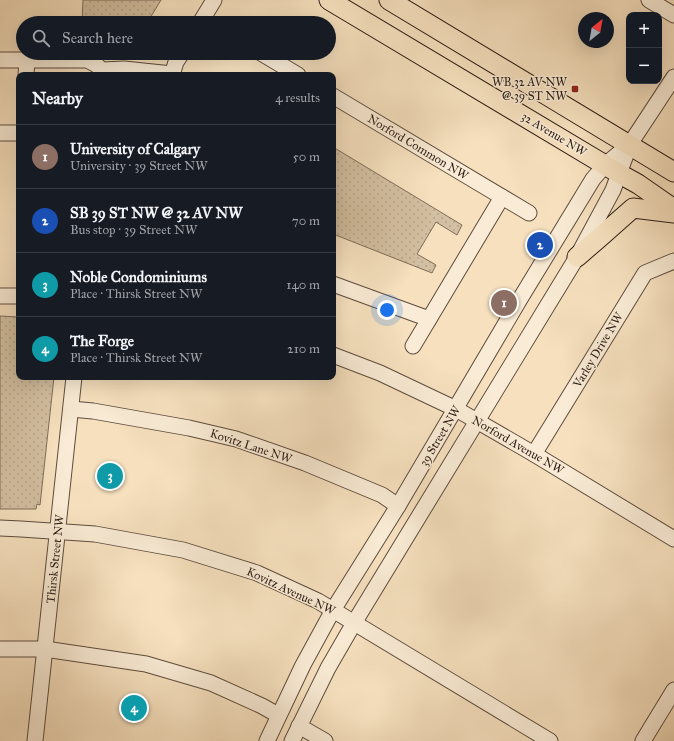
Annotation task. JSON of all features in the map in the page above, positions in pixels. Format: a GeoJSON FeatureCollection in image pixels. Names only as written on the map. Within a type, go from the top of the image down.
{"type":"FeatureCollection","features":[{"type":"Feature","properties":{"kind":"main road","name":"32 Avenue NW"},"geometry":{"type":"LineString","coordinates":[[329,0],[612,170],[638,184],[674,209]]}},
{"type":"Feature","properties":{"kind":"main road"},"geometry":{"type":"LineString","coordinates":[[389,0],[630,144],[674,172]]}},
{"type":"Feature","properties":{"kind":"main road"},"geometry":{"type":"LineString","coordinates":[[577,256],[633,208],[674,213]]}},
{"type":"Feature","properties":{"kind":"street"},"geometry":{"type":"LineString","coordinates":[[206,16],[214,0]]}},
{"type":"Feature","properties":{"kind":"street"},"geometry":{"type":"LineString","coordinates":[[649,0],[674,15]]}},
{"type":"Feature","properties":{"kind":"street"},"geometry":{"type":"LineString","coordinates":[[0,60],[27,68],[87,60],[98,65],[102,72],[124,69],[148,72]]}},
{"type":"Feature","properties":{"kind":"street"},"geometry":{"type":"LineString","coordinates":[[173,72],[177,60]]}},
{"type":"Feature","properties":{"kind":"street"},"geometry":{"type":"LineString","coordinates":[[273,60],[293,72]]}},
{"type":"Feature","properties":{"kind":"street","name":"39 Street NW"},"geometry":{"type":"LineString","coordinates":[[266,741],[303,665],[333,610],[398,506],[589,185],[612,170],[674,77]]}},
{"type":"Feature","properties":{"kind":"street","name":"Norford Common NW"},"geometry":{"type":"LineString","coordinates":[[336,98],[529,213]]}},
{"type":"Feature","properties":{"kind":"street"},"geometry":{"type":"LineString","coordinates":[[0,134],[16,133]]}},
{"type":"Feature","properties":{"kind":"street","name":"39 Street NW"},"geometry":{"type":"LineString","coordinates":[[292,741],[328,668],[354,623],[577,256],[613,190],[612,170]]}},
{"type":"Feature","properties":{"kind":"street"},"geometry":{"type":"LineString","coordinates":[[414,346],[502,198]]}},
{"type":"Feature","properties":{"kind":"street","name":"Varley Drive NW"},"geometry":{"type":"LineString","coordinates":[[534,454],[646,273],[674,261]]}},
{"type":"Feature","properties":{"kind":"street"},"geometry":{"type":"LineString","coordinates":[[336,285],[429,319]]}},
{"type":"Feature","properties":{"kind":"street"},"geometry":{"type":"LineString","coordinates":[[0,296],[16,296]]}},
{"type":"Feature","properties":{"kind":"street","name":"Norford Avenue NW"},"geometry":{"type":"LineString","coordinates":[[336,356],[380,372],[456,409],[534,454],[674,539]]}},
{"type":"Feature","properties":{"kind":"street","name":"Thirsk Street NW"},"geometry":{"type":"LineString","coordinates":[[35,741],[74,380]]}},
{"type":"Feature","properties":{"kind":"street","name":"Kovitz Lane NW"},"geometry":{"type":"LineString","coordinates":[[71,408],[189,428],[236,439],[305,463],[382,495],[398,506]]}},
{"type":"Feature","properties":{"kind":"street","name":"Kovitz Avenue NW"},"geometry":{"type":"LineString","coordinates":[[0,528],[95,534],[183,550],[257,573],[318,601],[550,741]]}},
{"type":"Feature","properties":{"kind":"street"},"geometry":{"type":"LineString","coordinates":[[0,649],[45,649],[146,664],[211,683],[262,706],[278,715]]}},
{"type":"Feature","properties":{"kind":"street"},"geometry":{"type":"LineString","coordinates":[[643,741],[674,690]]}},
{"type":"Feature","properties":{"kind":"street"},"geometry":{"type":"LineString","coordinates":[[299,726],[325,741]]}},
{"type":"Feature","properties":{"kind":"shaded area"},"geometry":{"type":"Polygon","coordinates":[[[83,0],[161,0],[151,16],[82,16],[83,0]]]}},
{"type":"Feature","properties":{"kind":"shaded area"},"geometry":{"type":"Polygon","coordinates":[[[336,149],[462,225],[457,235],[436,222],[417,254],[436,265],[432,273],[336,235],[336,149]]]}},
{"type":"Feature","properties":{"kind":"shaded area"},"geometry":{"type":"Polygon","coordinates":[[[0,316],[16,317],[16,380],[54,380],[40,505],[37,504],[36,509],[0,509],[0,316]]]}},
{"type":"Feature","properties":{"kind":"place","name":"WB 32 AV NW @ 39 ST NW"},"geometry":{"type":"Point","coordinates":[575,89]}},
{"type":"Feature","properties":{"kind":"place","name":"SB 39 ST NW @ 32 AV NW"},"geometry":{"type":"Point","coordinates":[540,245]}},
{"type":"Feature","properties":{"kind":"place","name":"University of Calgary"},"geometry":{"type":"Point","coordinates":[504,303]}},
{"type":"Feature","properties":{"kind":"place","name":"Noble Condominiums"},"geometry":{"type":"Point","coordinates":[110,476]}},
{"type":"Feature","properties":{"kind":"place","name":"The Forge"},"geometry":{"type":"Point","coordinates":[134,708]}}]}
